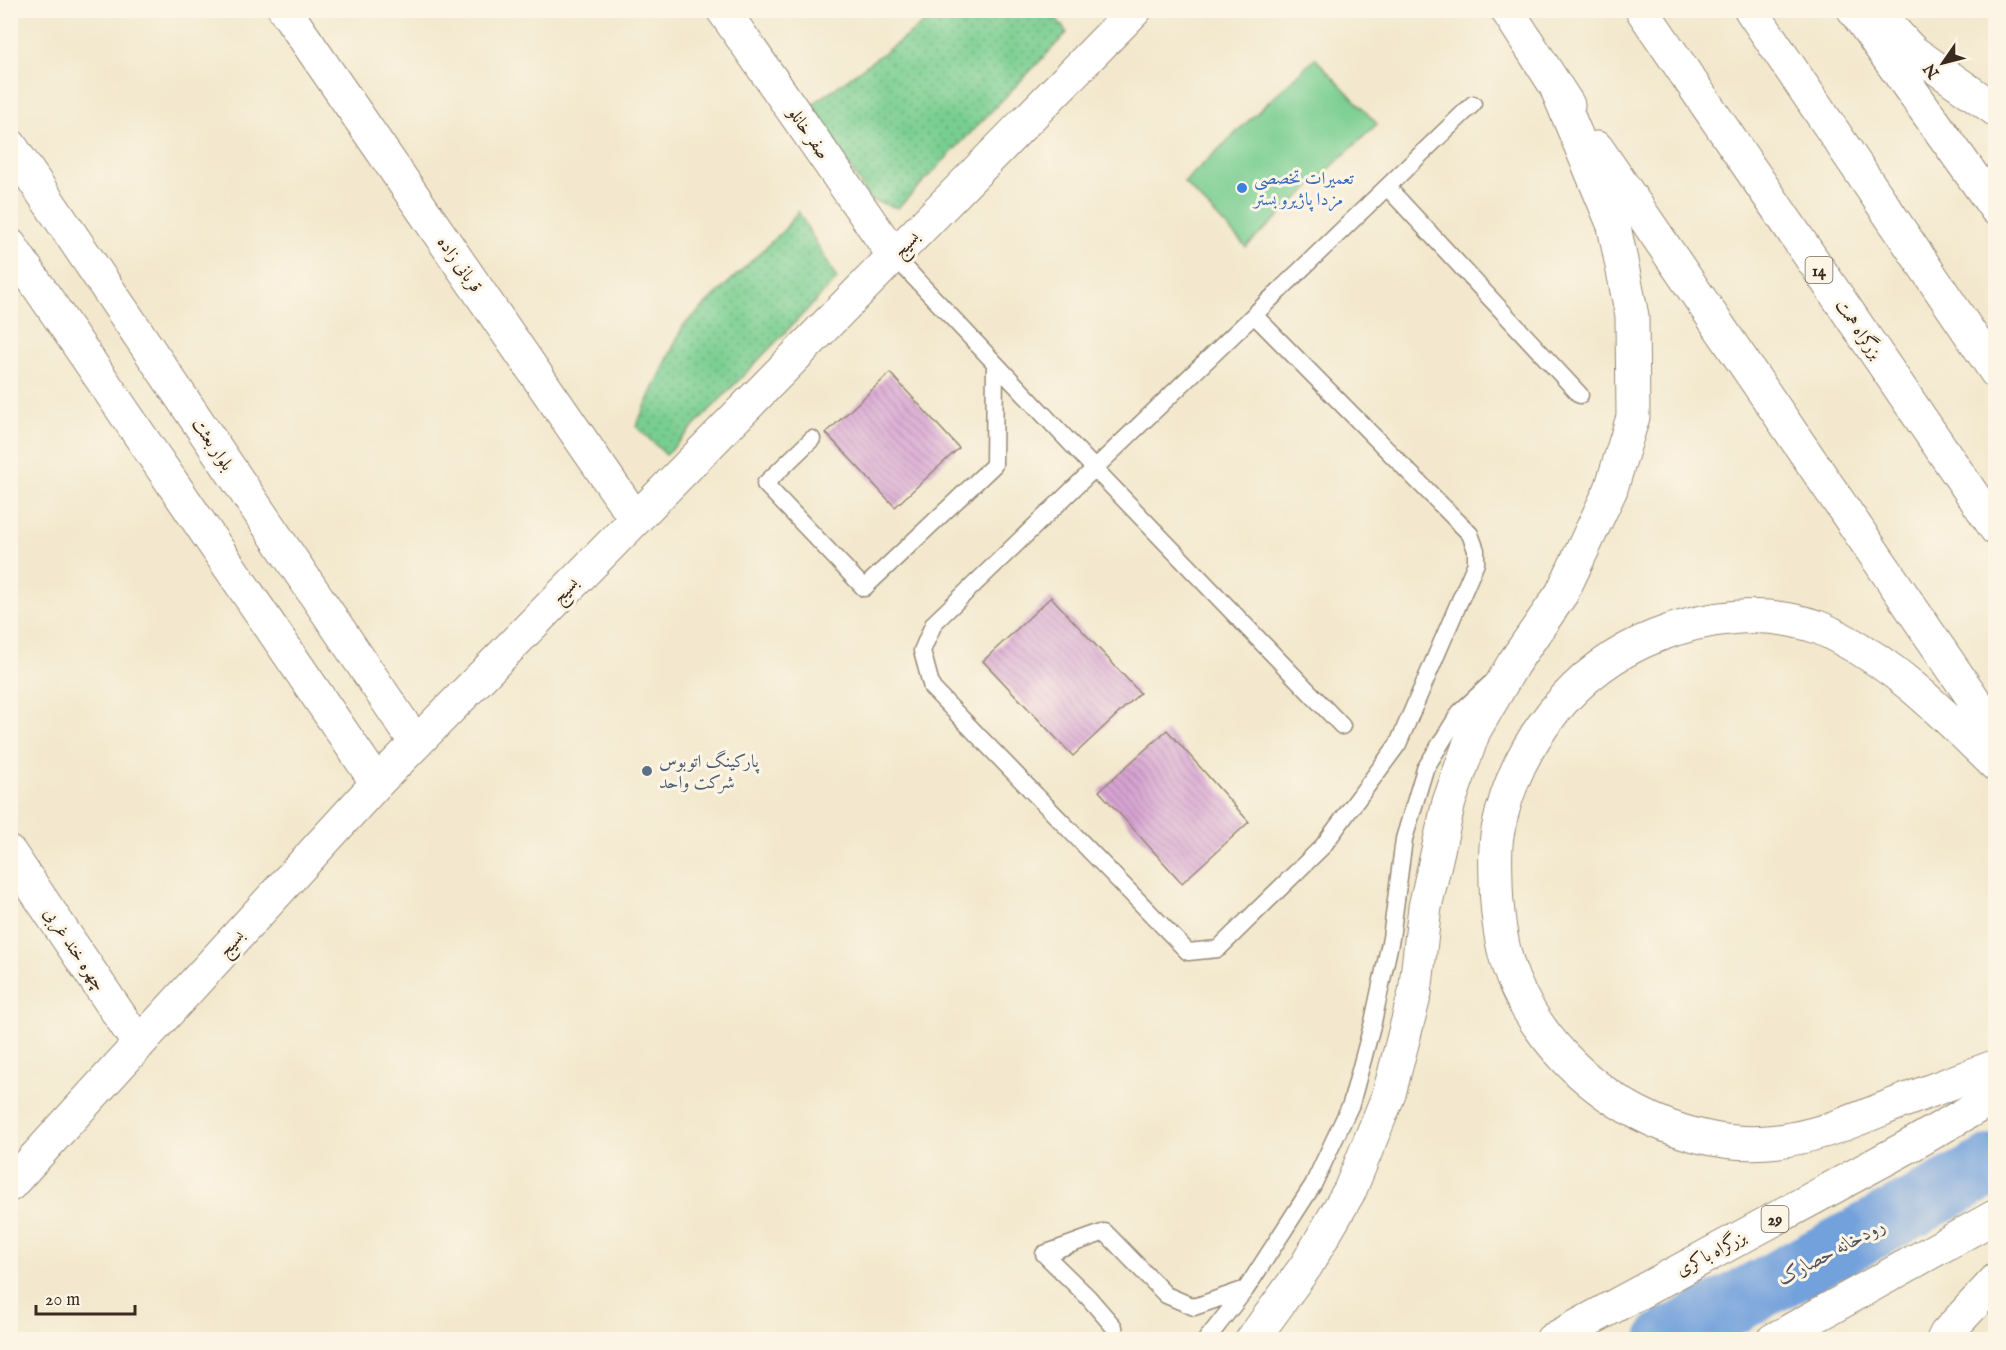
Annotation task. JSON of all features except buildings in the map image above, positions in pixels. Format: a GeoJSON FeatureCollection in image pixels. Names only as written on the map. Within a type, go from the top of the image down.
{"type":"FeatureCollection","features":[{"type":"Feature","properties":{"kind":"main road","name":"قربانی زاده"},"geometry":{"type":"LineString","coordinates":[[285,10],[635,518]]}},
{"type":"Feature","properties":{"kind":"main road","name":"صفر خانلو"},"geometry":{"type":"LineString","coordinates":[[723,10],[894,256]]}},
{"type":"Feature","properties":{"kind":"main road"},"geometry":{"type":"LineString","coordinates":[[1507,10],[1556,87],[1995,732]]}},
{"type":"Feature","properties":{"kind":"main road","name":"بزرگراه همت"},"geometry":{"type":"LineString","coordinates":[[1642,10],[1995,529]]}},
{"type":"Feature","properties":{"kind":"main road"},"geometry":{"type":"LineString","coordinates":[[1751,10],[1995,372]]}},
{"type":"Feature","properties":{"kind":"main road"},"geometry":{"type":"LineString","coordinates":[[1854,10],[1995,209]]}},
{"type":"Feature","properties":{"kind":"main road"},"geometry":{"type":"LineString","coordinates":[[1874,10],[1912,51],[1995,110]]}},
{"type":"Feature","properties":{"kind":"main road","name":"بسیج"},"geometry":{"type":"LineString","coordinates":[[10,1185],[376,783],[894,256],[1120,16]]}},
{"type":"Feature","properties":{"kind":"main road"},"geometry":{"type":"LineString","coordinates":[[1252,1340],[1306,1266],[1350,1190],[1389,1094],[1415,993],[1425,907],[1449,802],[1474,731],[1513,664],[1562,593],[1611,489],[1632,417],[1632,316],[1614,226],[1556,87]]}},
{"type":"Feature","properties":{"kind":"main road","name":"بلوار بعثت"},"geometry":{"type":"LineString","coordinates":[[10,145],[416,743]]}},
{"type":"Feature","properties":{"kind":"main road"},"geometry":{"type":"LineString","coordinates":[[10,245],[376,783]]}},
{"type":"Feature","properties":{"kind":"main road"},"geometry":{"type":"LineString","coordinates":[[1995,765],[1921,693],[1868,653],[1819,627],[1776,618],[1748,617],[1712,620],[1676,628],[1644,641],[1601,667],[1569,693],[1528,748],[1514,775],[1497,832],[1496,860],[1497,905],[1502,944],[1513,979],[1532,1014],[1557,1050],[1587,1080],[1621,1104],[1656,1123],[1688,1134],[1726,1142],[1768,1142],[1816,1134],[1995,1066]]}},
{"type":"Feature","properties":{"kind":"main road","name":"چهره خند غربی"},"geometry":{"type":"LineString","coordinates":[[10,853],[139,1044]]}},
{"type":"Feature","properties":{"kind":"main road","name":"بزرگراه باکری"},"geometry":{"type":"LineString","coordinates":[[1552,1340],[1911,1145],[1995,1096]]}},
{"type":"Feature","properties":{"kind":"main road"},"geometry":{"type":"LineString","coordinates":[[1773,1340],[1995,1216]]}},
{"type":"Feature","properties":{"kind":"main road"},"geometry":{"type":"LineString","coordinates":[[1943,1340],[1995,1280]]}},
{"type":"Feature","properties":{"kind":"lane"},"geometry":{"type":"LineString","coordinates":[[1254,315],[1470,534],[1476,550],[1476,562],[1398,744],[1323,846],[1218,949],[1188,952],[932,688],[922,651],[934,623],[1473,104]]}},
{"type":"Feature","properties":{"kind":"lane"},"geometry":{"type":"LineString","coordinates":[[1387,187],[1580,395]]}},
{"type":"Feature","properties":{"kind":"lane"},"geometry":{"type":"LineString","coordinates":[[894,256],[1342,726]]}},
{"type":"Feature","properties":{"kind":"lane"},"geometry":{"type":"LineString","coordinates":[[812,440],[765,484],[864,588],[993,465],[995,363]]}},
{"type":"Feature","properties":{"kind":"lane"},"geometry":{"type":"LineString","coordinates":[[1206,1340],[1246,1289],[1313,1185],[1351,1104],[1373,1022],[1389,949],[1404,839],[1425,769],[1460,712],[1513,664]]}},
{"type":"Feature","properties":{"kind":"lane"},"geometry":{"type":"LineString","coordinates":[[1116,1340],[1114,1327],[1088,1297],[1044,1254],[1105,1232],[1166,1295],[1194,1307],[1246,1289]]}},
{"type":"Feature","properties":{"kind":"green space"},"geometry":{"type":"Polygon","coordinates":[[[941,11],[1051,11],[1067,33],[898,208],[870,200],[812,105],[941,11]]]}},
{"type":"Feature","properties":{"kind":"green space"},"geometry":{"type":"Polygon","coordinates":[[[1315,58],[1377,124],[1246,247],[1184,182],[1315,58]]]}},
{"type":"Feature","properties":{"kind":"green space"},"geometry":{"type":"Polygon","coordinates":[[[798,211],[837,279],[666,455],[636,426],[683,326],[784,230],[798,211]]]}},
{"type":"Feature","properties":{"kind":"waterway","name":"رودخانه حصارک"},"geometry":{"type":"LineString","coordinates":[[1666,1340],[1996,1163]]}},
{"type":"Feature","properties":{"kind":"place","name":"تعمیرات تخصصی مزدا پاژیرو بستر"},"geometry":{"type":"Point","coordinates":[1242,188]}},
{"type":"Feature","properties":{"kind":"place","name":"پارکینگ اتوبوس شرکت واحد"},"geometry":{"type":"Point","coordinates":[647,771]}}]}
